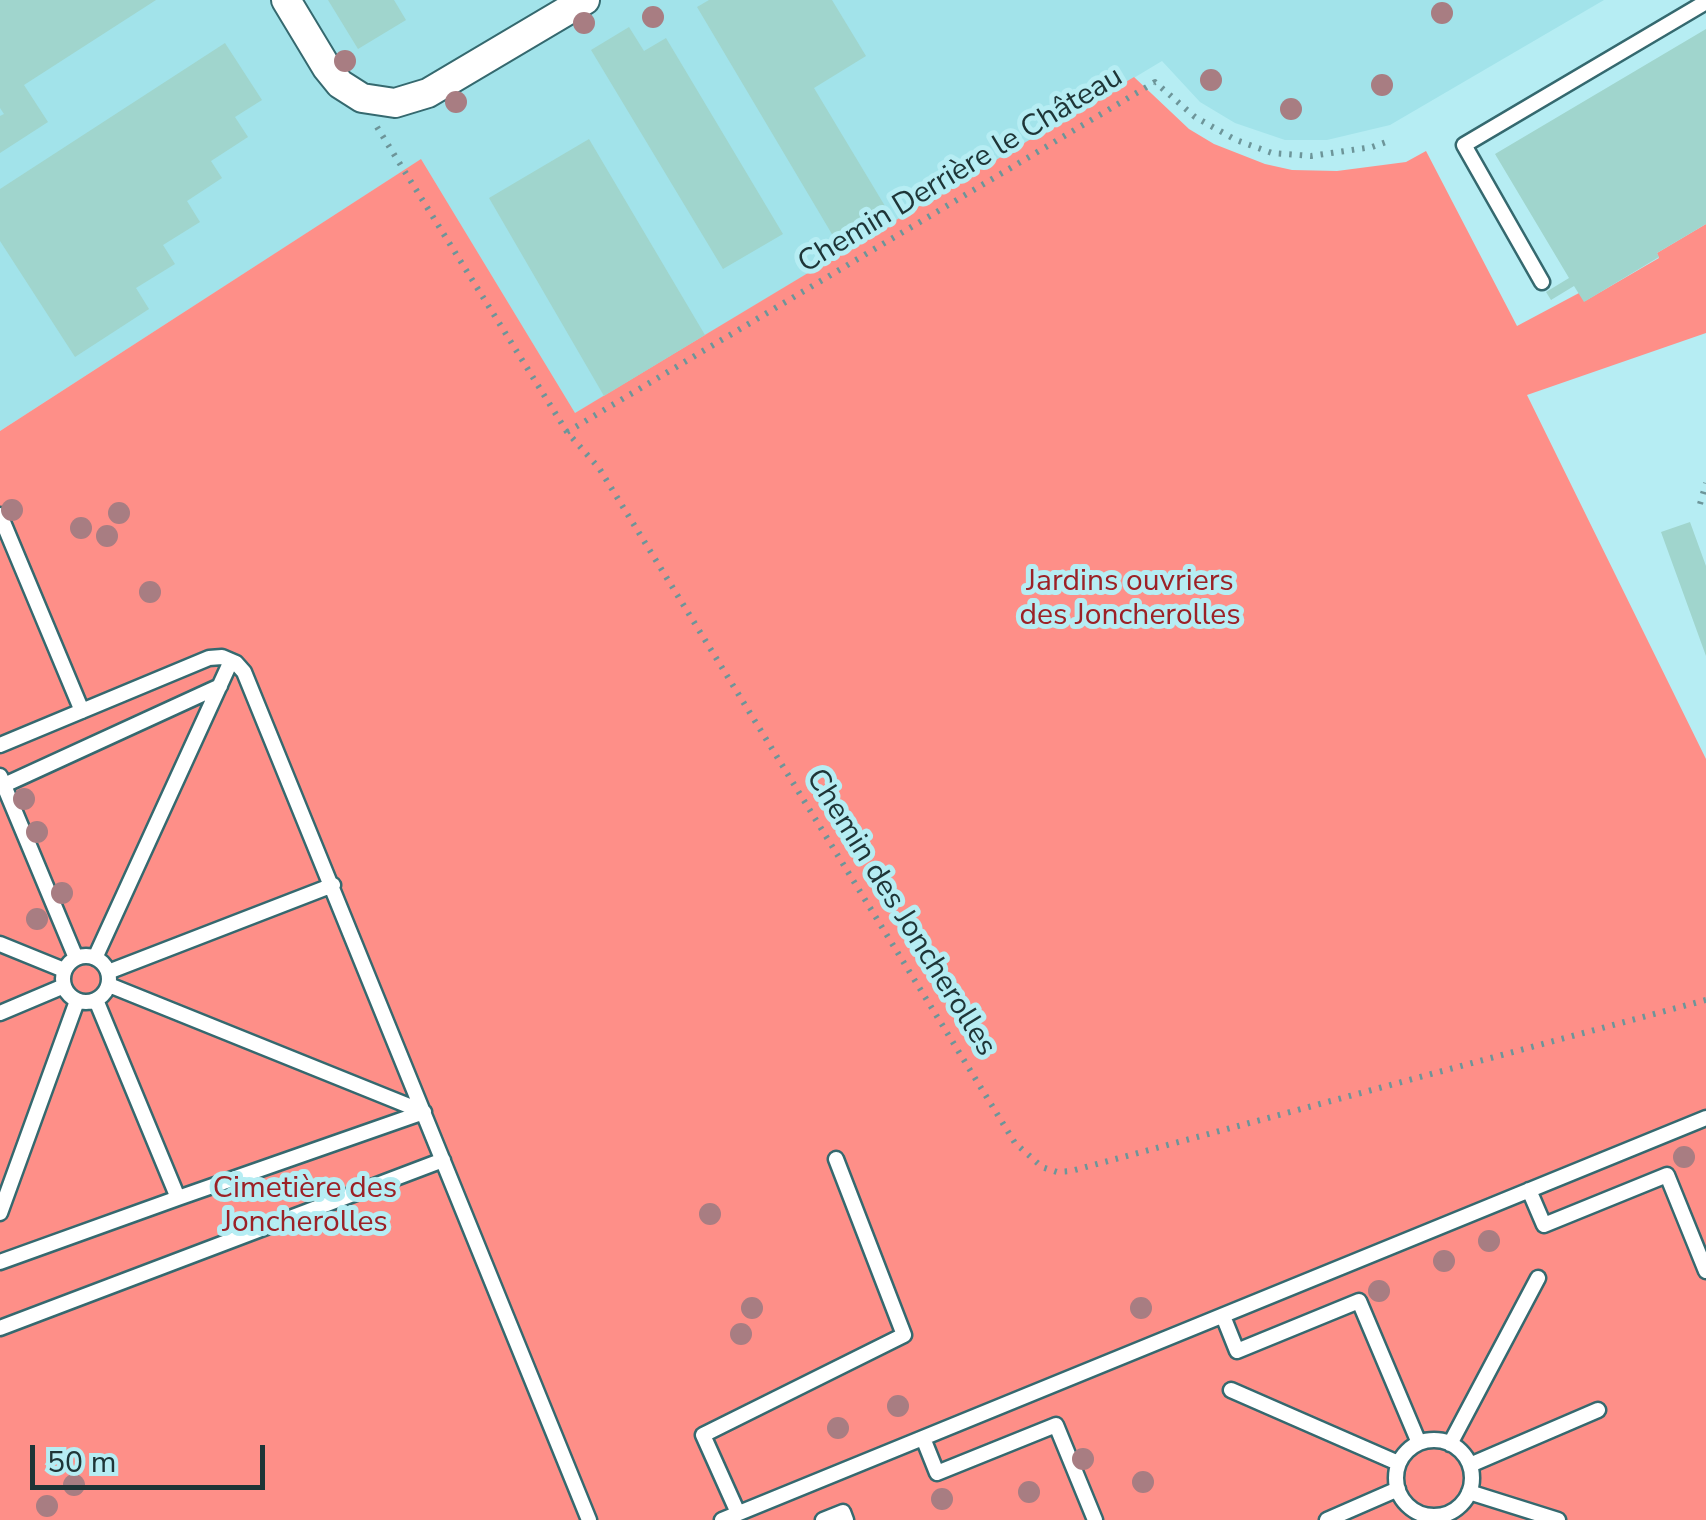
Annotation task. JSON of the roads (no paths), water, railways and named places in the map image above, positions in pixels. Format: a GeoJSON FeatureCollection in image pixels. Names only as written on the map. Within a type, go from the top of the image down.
{"type":"FeatureCollection","features":[{"type":"Feature","properties":{"kind":"street"},"geometry":{"type":"LineString","coordinates":[[286,0],[332,75],[358,96],[387,103],[418,98],[585,0]]}},
{"type":"Feature","properties":{"kind":"lane"},"geometry":{"type":"LineString","coordinates":[[1542,282],[1464,144],[1706,2]]}},
{"type":"Feature","properties":{"kind":"lane"},"geometry":{"type":"LineString","coordinates":[[0,515],[82,712]]}},
{"type":"Feature","properties":{"kind":"lane"},"geometry":{"type":"LineString","coordinates":[[0,745],[209,658],[231,661],[247,677],[589,1520]]}},
{"type":"Feature","properties":{"kind":"lane"},"geometry":{"type":"LineString","coordinates":[[95,958],[231,661]]}},
{"type":"Feature","properties":{"kind":"lane"},"geometry":{"type":"LineString","coordinates":[[76,958],[1,783],[220,686]]}},
{"type":"Feature","properties":{"kind":"lane"},"geometry":{"type":"LineString","coordinates":[[96,1000],[109,979],[332,885]]}},
{"type":"Feature","properties":{"kind":"lane"},"geometry":{"type":"LineString","coordinates":[[0,944],[64,970]]}},
{"type":"Feature","properties":{"kind":"lane"},"geometry":{"type":"LineString","coordinates":[[77,1001],[64,986],[64,970],[76,958],[95,958]]}},
{"type":"Feature","properties":{"kind":"lane"},"geometry":{"type":"LineString","coordinates":[[95,958],[109,979],[424,1112]]}},
{"type":"Feature","properties":{"kind":"lane"},"geometry":{"type":"LineString","coordinates":[[0,1013],[64,986]]}},
{"type":"Feature","properties":{"kind":"lane"},"geometry":{"type":"LineString","coordinates":[[77,1001],[96,1000]]}},
{"type":"Feature","properties":{"kind":"lane"},"geometry":{"type":"LineString","coordinates":[[96,1000],[178,1198]]}},
{"type":"Feature","properties":{"kind":"lane"},"geometry":{"type":"LineString","coordinates":[[0,1213],[77,1001]]}},
{"type":"Feature","properties":{"kind":"lane"},"geometry":{"type":"LineString","coordinates":[[0,1262],[424,1112]]}},
{"type":"Feature","properties":{"kind":"lane"},"geometry":{"type":"LineString","coordinates":[[722,1520],[1706,1118]]}},
{"type":"Feature","properties":{"kind":"lane"},"geometry":{"type":"LineString","coordinates":[[738,1514],[703,1435],[904,1335],[836,1159]]}},
{"type":"Feature","properties":{"kind":"lane"},"geometry":{"type":"LineString","coordinates":[[0,1328],[443,1160]]}},
{"type":"Feature","properties":{"kind":"lane"},"geometry":{"type":"LineString","coordinates":[[1529,1190],[1544,1225],[1667,1175],[1706,1271]]}},
{"type":"Feature","properties":{"kind":"lane"},"geometry":{"type":"LineString","coordinates":[[1450,1444],[1538,1278]]}},
{"type":"Feature","properties":{"kind":"lane"},"geometry":{"type":"LineString","coordinates":[[1223,1316],[1237,1351],[1359,1301],[1418,1442]]}},
{"type":"Feature","properties":{"kind":"lane"},"geometry":{"type":"LineString","coordinates":[[1230,1390],[1398,1463]]}},
{"type":"Feature","properties":{"kind":"lane"},"geometry":{"type":"LineString","coordinates":[[1470,1466],[1598,1410]]}},
{"type":"Feature","properties":{"kind":"lane"},"geometry":{"type":"LineString","coordinates":[[923,1438],[937,1473],[1056,1425],[1094,1520]]}},
{"type":"Feature","properties":{"kind":"lane"},"geometry":{"type":"LineString","coordinates":[[1435,1439],[1450,1444],[1464,1454],[1470,1466],[1469,1492],[1451,1516],[1418,1517],[1398,1490],[1398,1463],[1418,1442],[1435,1439]]}},
{"type":"Feature","properties":{"kind":"lane"},"geometry":{"type":"LineString","coordinates":[[1327,1520],[1398,1490]]}},
{"type":"Feature","properties":{"kind":"lane"},"geometry":{"type":"LineString","coordinates":[[1469,1492],[1558,1520]]}},
{"type":"Feature","properties":{"kind":"lane"},"geometry":{"type":"LineString","coordinates":[[824,1520],[843,1512],[846,1520]]}},
{"type":"Feature","properties":{"kind":"park label","name":"Jardins ouvriers des Joncherolles"},"geometry":{"type":"Point","coordinates":[1130,600]}},
{"type":"Feature","properties":{"kind":"park label","name":"Cimetière des Joncherolles"},"geometry":{"type":"Point","coordinates":[305,1207]}}]}
